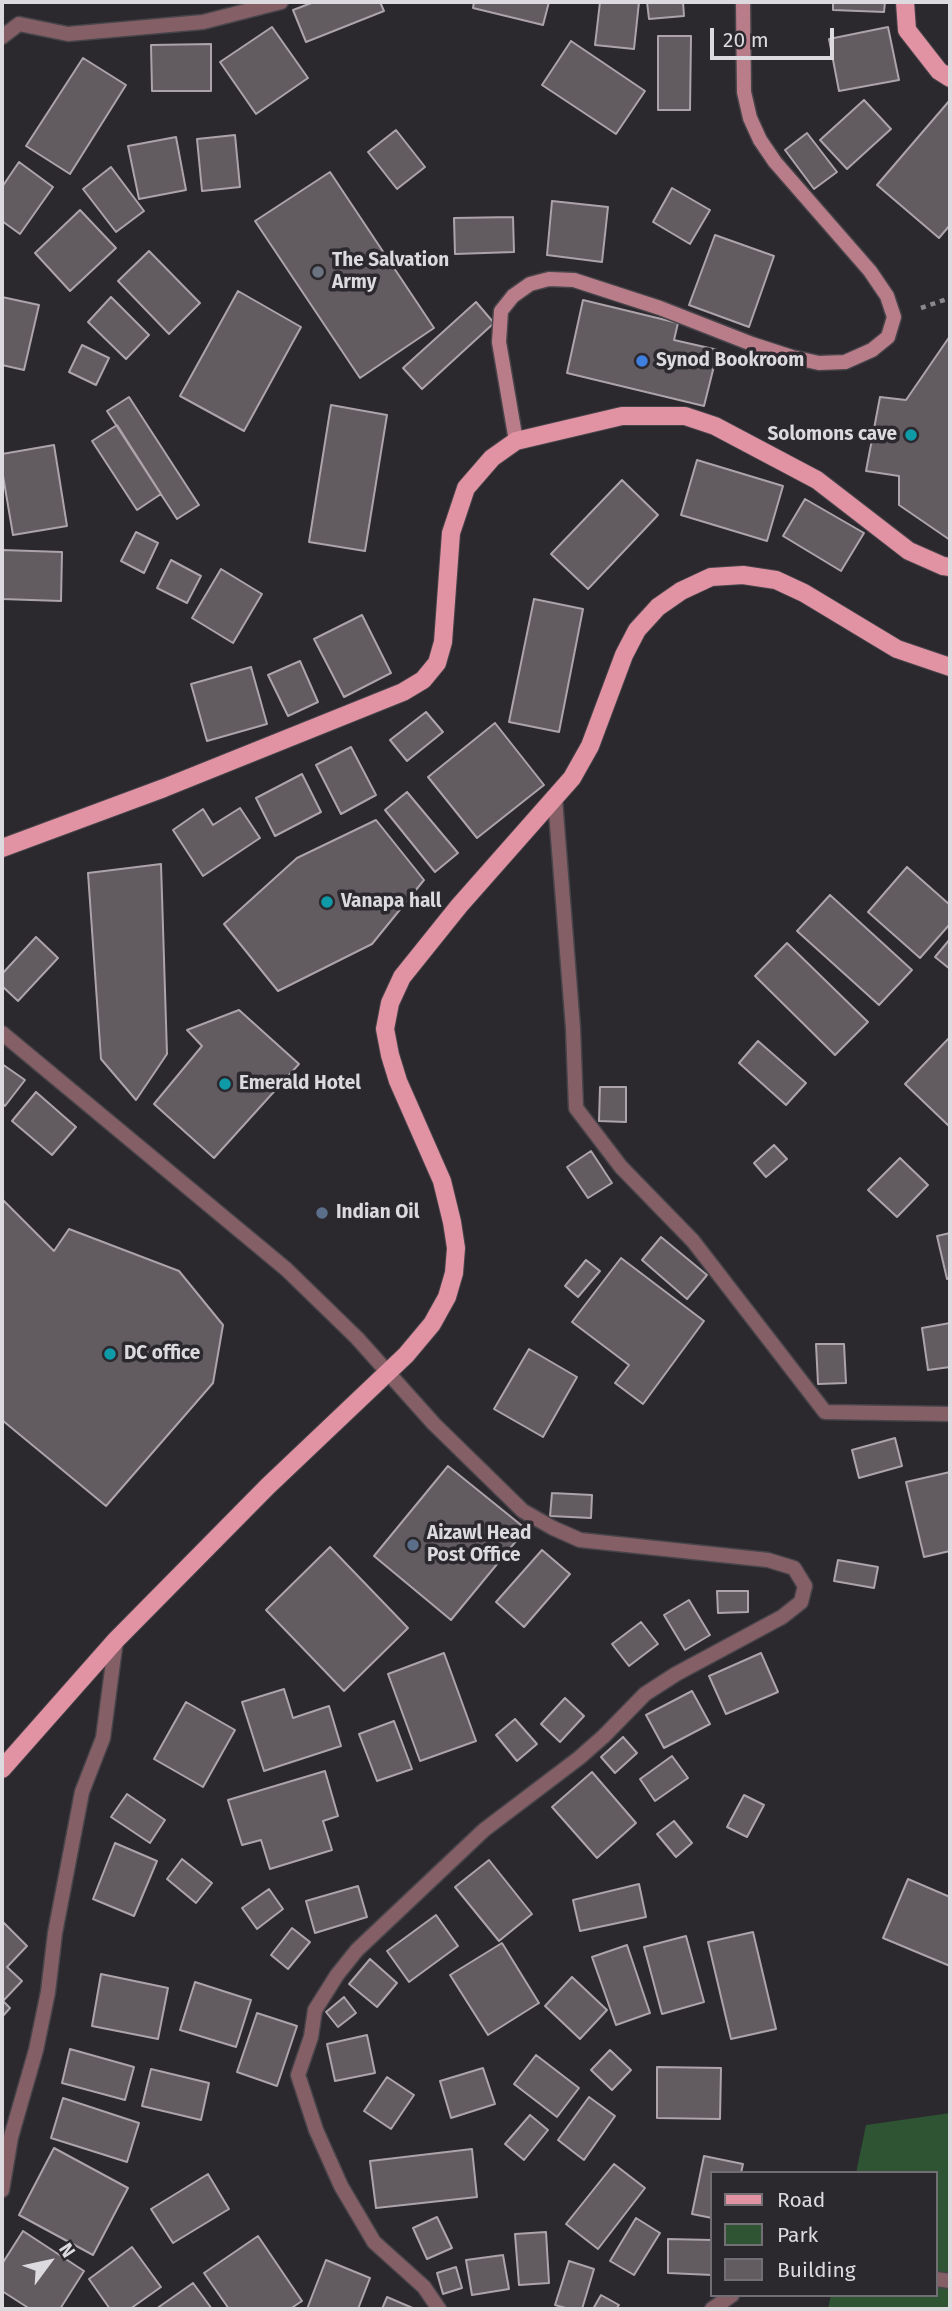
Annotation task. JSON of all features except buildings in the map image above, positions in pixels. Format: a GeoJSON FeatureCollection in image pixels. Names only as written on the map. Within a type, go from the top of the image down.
{"type":"FeatureCollection","features":[{"type":"Feature","properties":{"kind":"main road"},"geometry":{"type":"LineString","coordinates":[[905,2],[906,30],[939,71],[950,78]]}},
{"type":"Feature","properties":{"kind":"main road"},"geometry":{"type":"LineString","coordinates":[[2,848],[164,788],[404,692],[423,680],[437,663],[443,642],[452,533],[466,488],[492,458],[516,441],[622,416],[685,416],[715,426],[817,480],[909,551],[943,566],[950,566]]}},
{"type":"Feature","properties":{"kind":"main road"},"geometry":{"type":"LineString","coordinates":[[2,1769],[116,1640],[268,1486],[389,1372],[432,1324],[447,1297],[454,1273],[456,1248],[442,1181],[398,1081],[390,1055],[385,1029],[390,1003],[402,977],[459,906],[572,778],[590,746],[624,655],[637,630],[665,602],[681,591],[711,577],[743,575],[776,580],[804,593],[897,649],[950,667]]}},
{"type":"Feature","properties":{"kind":"street"},"geometry":{"type":"LineString","coordinates":[[2,37],[19,24],[68,34],[203,22],[281,2]]}},
{"type":"Feature","properties":{"kind":"street"},"geometry":{"type":"LineString","coordinates":[[516,441],[499,342],[501,311],[513,296],[530,284],[549,279],[574,280],[660,308],[766,349],[818,363],[845,362],[872,350],[888,337],[894,317],[887,296],[870,271],[775,162],[760,140],[750,118],[744,92],[743,2]]}},
{"type":"Feature","properties":{"kind":"street"},"geometry":{"type":"LineString","coordinates":[[555,799],[573,1028],[576,1108],[621,1167],[693,1241],[825,1412],[950,1414]]}},
{"type":"Feature","properties":{"kind":"street"},"geometry":{"type":"LineString","coordinates":[[2,1033],[286,1269],[326,1306],[435,1424],[523,1511],[580,1540],[768,1560],[794,1568],[805,1586],[801,1602],[792,1610],[645,1694],[579,1758],[484,1830],[357,1950],[315,2010],[311,2037],[298,2075],[316,2130],[341,2186],[374,2242],[424,2287],[439,2309]]}},
{"type":"Feature","properties":{"kind":"street"},"geometry":{"type":"LineString","coordinates":[[2,2190],[11,2137],[36,2050],[48,1992],[55,1933],[76,1818],[82,1792],[103,1738],[116,1640]]}},
{"type":"Feature","properties":{"kind":"street"},"geometry":{"type":"LineString","coordinates":[[712,2309],[729,2297]]}},
{"type":"Feature","properties":{"kind":"green space"},"geometry":{"type":"Polygon","coordinates":[[[950,2113],[950,2309],[828,2309],[831,2297],[938,2297],[938,2171],[856,2171],[866,2125],[950,2113]]]}},
{"type":"Feature","properties":{"kind":"place","name":"The Salvation Army"},"geometry":{"type":"Point","coordinates":[318,272]}},
{"type":"Feature","properties":{"kind":"place","name":"Synod Bookroom"},"geometry":{"type":"Point","coordinates":[642,361]}},
{"type":"Feature","properties":{"kind":"place","name":"Solomons cave"},"geometry":{"type":"Point","coordinates":[911,435]}},
{"type":"Feature","properties":{"kind":"place","name":"Vanapa hall"},"geometry":{"type":"Point","coordinates":[327,902]}},
{"type":"Feature","properties":{"kind":"place","name":"Emerald Hotel"},"geometry":{"type":"Point","coordinates":[225,1084]}},
{"type":"Feature","properties":{"kind":"place","name":"Indian Oil"},"geometry":{"type":"Point","coordinates":[322,1213]}},
{"type":"Feature","properties":{"kind":"place","name":"DC office"},"geometry":{"type":"Point","coordinates":[110,1354]}},
{"type":"Feature","properties":{"kind":"place","name":"Aizawl Head Post Office"},"geometry":{"type":"Point","coordinates":[413,1545]}}]}
